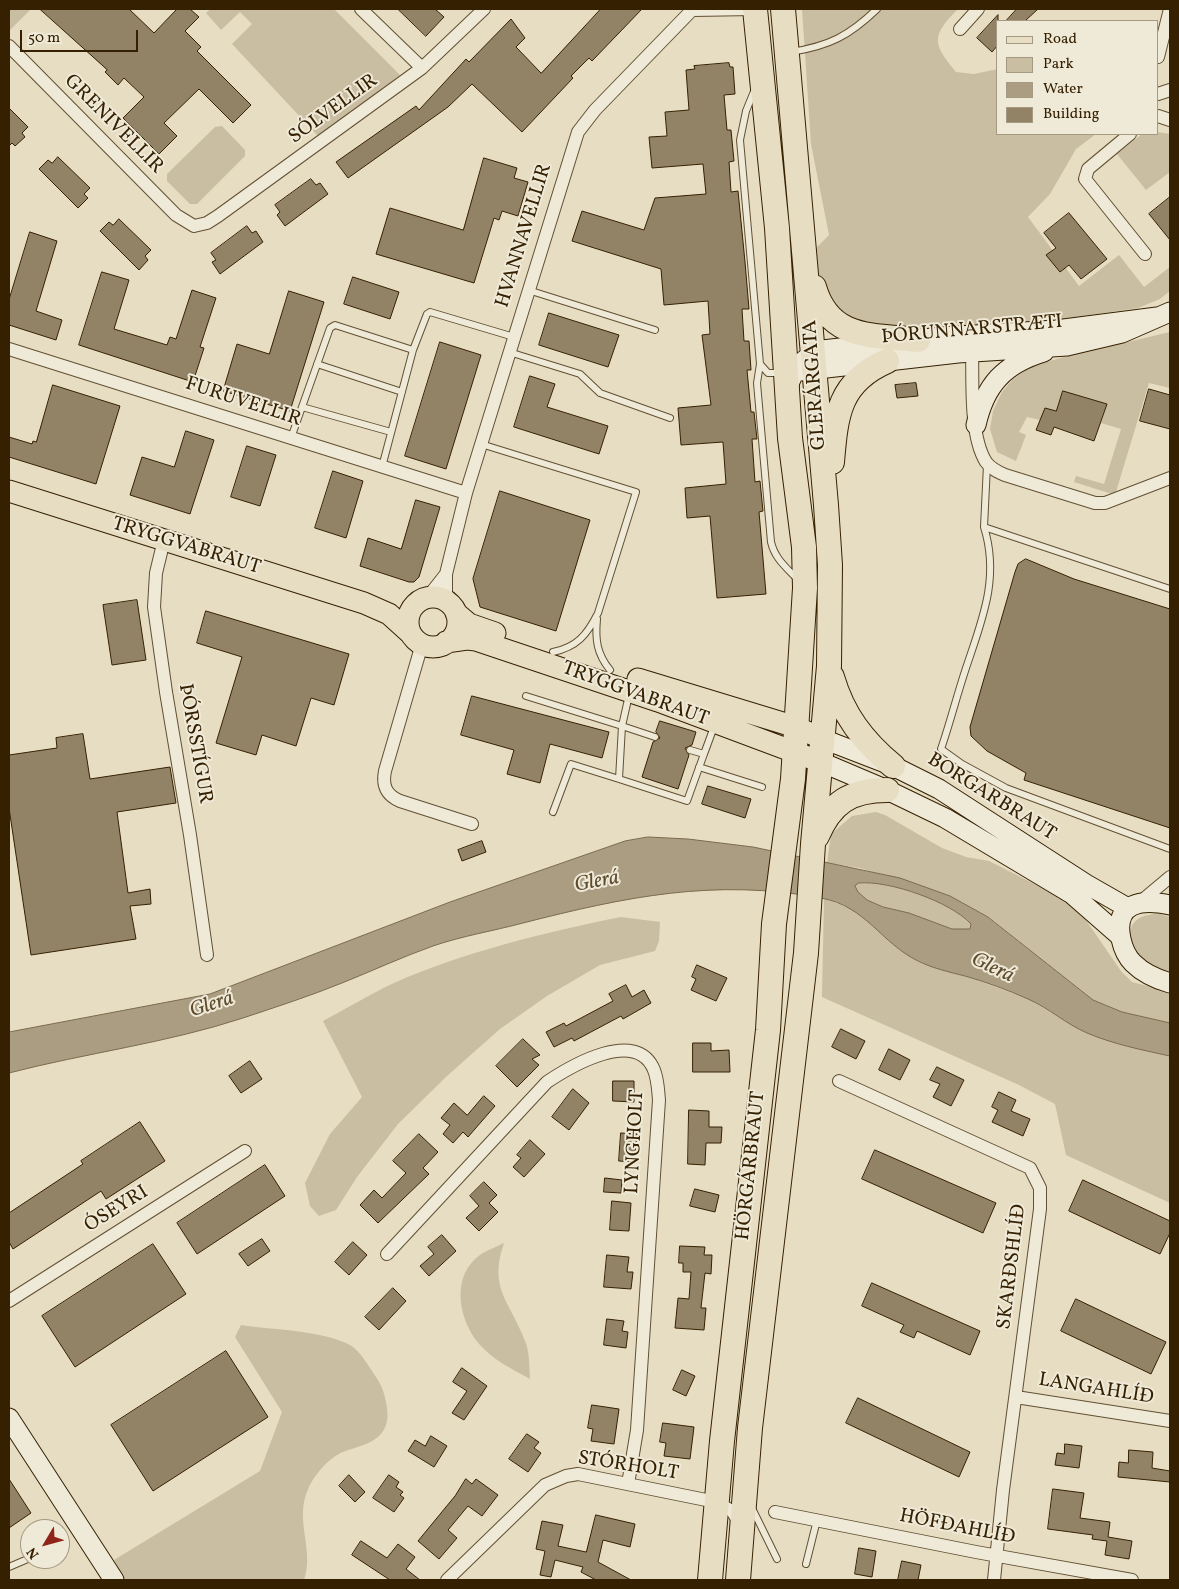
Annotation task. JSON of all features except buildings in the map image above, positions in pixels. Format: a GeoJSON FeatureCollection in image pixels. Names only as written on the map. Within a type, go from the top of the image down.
{"type":"FeatureCollection","features":[{"type":"Feature","properties":{"kind":"highway","name":"GLERÁRGATA"},"geometry":{"type":"LineString","coordinates":[[755,9],[776,228],[799,371],[826,505],[830,565],[829,666],[821,762]]}},
{"type":"Feature","properties":{"kind":"highway","name":"GLERÁRGATA"},"geometry":{"type":"LineString","coordinates":[[783,9],[806,261],[799,371],[790,438],[800,504],[805,588],[795,753]]}},
{"type":"Feature","properties":{"kind":"highway"},"geometry":{"type":"LineString","coordinates":[[806,261],[819,303],[836,324],[858,333],[918,340]]}},
{"type":"Feature","properties":{"kind":"highway"},"geometry":{"type":"LineString","coordinates":[[826,505],[836,425],[842,401],[847,390],[858,378],[872,367],[887,361]]}},
{"type":"Feature","properties":{"kind":"highway"},"geometry":{"type":"LineString","coordinates":[[829,666],[844,710],[854,728],[892,766]]}},
{"type":"Feature","properties":{"kind":"highway","name":"HÖRGÁRBRAUT"},"geometry":{"type":"LineString","coordinates":[[710,1580],[716,1502],[766,1043],[774,924],[795,753]]}},
{"type":"Feature","properties":{"kind":"highway","name":"HÖRGÁRBRAUT"},"geometry":{"type":"LineString","coordinates":[[738,1580],[750,1428],[806,953],[813,844],[821,762]]}},
{"type":"Feature","properties":{"kind":"highway"},"geometry":{"type":"LineString","coordinates":[[813,844],[826,816],[845,799],[867,790],[887,790]]}},
{"type":"Feature","properties":{"kind":"main road","name":"TRYGGVABRAUT"},"geometry":{"type":"LineString","coordinates":[[9,491],[364,603],[389,614],[416,638],[439,646],[446,642],[467,638],[476,640],[630,691],[821,762]]}},
{"type":"Feature","properties":{"kind":"main road","name":"TRYGGVABRAUT"},"geometry":{"type":"LineString","coordinates":[[364,603],[391,605],[439,598],[470,624],[480,629],[796,727],[823,738]]}},
{"type":"Feature","properties":{"kind":"main road"},"geometry":{"type":"LineString","coordinates":[[416,638],[408,616],[422,600]]}},
{"type":"Feature","properties":{"kind":"main road"},"geometry":{"type":"LineString","coordinates":[[446,642],[457,629],[453,608]]}},
{"type":"Feature","properties":{"kind":"street"},"geometry":{"type":"LineString","coordinates":[[362,9],[422,68]]}},
{"type":"Feature","properties":{"kind":"street","name":"SÓLVELLIR"},"geometry":{"type":"LineString","coordinates":[[194,226],[207,223],[218,216],[422,68],[484,9]]}},
{"type":"Feature","properties":{"kind":"street","name":"HVANNAVELLIR"},"geometry":{"type":"LineString","coordinates":[[453,608],[446,593],[446,574],[466,494],[578,132],[594,110],[691,9],[755,9]]}},
{"type":"Feature","properties":{"kind":"street"},"geometry":{"type":"LineString","coordinates":[[960,29],[978,9]]}},
{"type":"Feature","properties":{"kind":"street"},"geometry":{"type":"LineString","coordinates":[[1159,53],[1170,9]]}},
{"type":"Feature","properties":{"kind":"street","name":"GRENIVELLIR"},"geometry":{"type":"LineString","coordinates":[[9,46],[176,216],[194,226]]}},
{"type":"Feature","properties":{"kind":"street"},"geometry":{"type":"LineString","coordinates":[[1129,135],[1088,169],[1085,179],[1145,254]]}},
{"type":"Feature","properties":{"kind":"street","name":"ÞÓRUNNARSTRÆTI"},"geometry":{"type":"LineString","coordinates":[[799,371],[832,349],[918,340],[972,344],[1067,346],[1122,333],[1164,314]]}},
{"type":"Feature","properties":{"kind":"street","name":"ÞÓRUNNARSTRÆTI"},"geometry":{"type":"LineString","coordinates":[[799,371],[887,361],[972,344],[1164,314]]}},
{"type":"Feature","properties":{"kind":"street"},"geometry":{"type":"LineString","coordinates":[[972,344],[976,425],[979,445],[987,464],[1005,475],[1095,503],[1117,500],[1170,478]]}},
{"type":"Feature","properties":{"kind":"street"},"geometry":{"type":"LineString","coordinates":[[976,425],[984,396],[998,377],[1030,356],[1067,346]]}},
{"type":"Feature","properties":{"kind":"street","name":"FURUVELLIR"},"geometry":{"type":"LineString","coordinates":[[9,349],[466,494]]}},
{"type":"Feature","properties":{"kind":"street","name":"ÞÓRSSTÍGUR"},"geometry":{"type":"LineString","coordinates":[[164,540],[156,573],[154,607],[207,955]]}},
{"type":"Feature","properties":{"kind":"street","name":"HVANNAVELLIR"},"geometry":{"type":"LineString","coordinates":[[422,600],[446,574]]}},
{"type":"Feature","properties":{"kind":"street"},"geometry":{"type":"LineString","coordinates":[[416,638],[383,780],[386,790],[392,797],[400,801],[472,824]]}},
{"type":"Feature","properties":{"kind":"street","name":"BORGARBRAUT"},"geometry":{"type":"LineString","coordinates":[[823,738],[892,766],[939,789],[1086,884],[1134,905],[1170,905]]}},
{"type":"Feature","properties":{"kind":"street","name":"BORGARBRAUT"},"geometry":{"type":"LineString","coordinates":[[821,762],[887,790],[944,818],[1072,894],[1120,936],[1123,948],[1132,962],[1144,972],[1170,983]]}},
{"type":"Feature","properties":{"kind":"street"},"geometry":{"type":"LineString","coordinates":[[1120,936],[1118,925],[1121,916],[1170,878]]}},
{"type":"Feature","properties":{"kind":"street","name":"LYNGHOLT"},"geometry":{"type":"LineString","coordinates":[[387,1254],[547,1082],[562,1072],[610,1050],[625,1049],[646,1059],[655,1075],[658,1100],[637,1430],[628,1484]]}},
{"type":"Feature","properties":{"kind":"street","name":"SKARÐSHLÍÐ"},"geometry":{"type":"LineString","coordinates":[[839,1081],[1030,1168],[1036,1176],[1040,1188],[1040,1209],[994,1580]]}},
{"type":"Feature","properties":{"kind":"street","name":"ÓSEYRI"},"geometry":{"type":"LineString","coordinates":[[9,1301],[245,1151]]}},
{"type":"Feature","properties":{"kind":"street","name":"LANGAHLÍÐ"},"geometry":{"type":"LineString","coordinates":[[1016,1397],[1170,1421]]}},
{"type":"Feature","properties":{"kind":"street"},"geometry":{"type":"LineString","coordinates":[[9,1418],[114,1580]]}},
{"type":"Feature","properties":{"kind":"street","name":"STÓRHOLT"},"geometry":{"type":"LineString","coordinates":[[447,1580],[545,1485],[555,1480],[578,1474],[716,1502],[732,1511],[742,1527]]}},
{"type":"Feature","properties":{"kind":"street","name":"HÖFÐAHLÍÐ"},"geometry":{"type":"LineString","coordinates":[[775,1512],[1132,1580]]}},
{"type":"Feature","properties":{"kind":"lane"},"geometry":{"type":"LineString","coordinates":[[787,52],[833,42],[853,31],[878,9]]}},
{"type":"Feature","properties":{"kind":"lane"},"geometry":{"type":"LineString","coordinates":[[761,74],[746,111],[740,140],[760,364],[757,383],[773,553],[805,588]]}},
{"type":"Feature","properties":{"kind":"lane"},"geometry":{"type":"LineString","coordinates":[[528,290],[655,330]]}},
{"type":"Feature","properties":{"kind":"lane"},"geometry":{"type":"LineString","coordinates":[[382,467],[413,350],[424,318],[430,312],[514,337]]}},
{"type":"Feature","properties":{"kind":"lane"},"geometry":{"type":"LineString","coordinates":[[291,438],[330,328],[335,325],[413,350]]}},
{"type":"Feature","properties":{"kind":"lane"},"geometry":{"type":"LineString","coordinates":[[509,352],[580,374],[600,393],[670,418]]}},
{"type":"Feature","properties":{"kind":"lane"},"geometry":{"type":"LineString","coordinates":[[317,364],[402,392]]}},
{"type":"Feature","properties":{"kind":"lane"},"geometry":{"type":"LineString","coordinates":[[760,364],[768,373],[799,371]]}},
{"type":"Feature","properties":{"kind":"lane"},"geometry":{"type":"LineString","coordinates":[[302,407],[391,432]]}},
{"type":"Feature","properties":{"kind":"lane"},"geometry":{"type":"LineString","coordinates":[[481,444],[636,492],[598,613],[583,638],[575,645],[553,652]]}},
{"type":"Feature","properties":{"kind":"lane"},"geometry":{"type":"LineString","coordinates":[[987,464],[984,527],[991,552],[991,578],[986,604],[941,749],[962,764],[1006,788],[1170,849]]}},
{"type":"Feature","properties":{"kind":"lane"},"geometry":{"type":"LineString","coordinates":[[984,527],[1170,590]]}},
{"type":"Feature","properties":{"kind":"lane"},"geometry":{"type":"LineString","coordinates":[[598,613],[596,643],[603,661],[610,670]]}},
{"type":"Feature","properties":{"kind":"lane"},"geometry":{"type":"LineString","coordinates":[[619,778],[622,726],[630,691]]}},
{"type":"Feature","properties":{"kind":"lane"},"geometry":{"type":"LineString","coordinates":[[526,696],[655,738]]}},
{"type":"Feature","properties":{"kind":"lane"},"geometry":{"type":"LineString","coordinates":[[553,812],[571,764],[687,801],[715,724]]}},
{"type":"Feature","properties":{"kind":"lane"},"geometry":{"type":"LineString","coordinates":[[690,750],[704,754]]}},
{"type":"Feature","properties":{"kind":"lane"},"geometry":{"type":"LineString","coordinates":[[700,767],[762,787]]}},
{"type":"Feature","properties":{"kind":"lane"},"geometry":{"type":"LineString","coordinates":[[745,1493],[777,1559]]}},
{"type":"Feature","properties":{"kind":"lane"},"geometry":{"type":"LineString","coordinates":[[806,1564],[817,1520]]}},
{"type":"Feature","properties":{"kind":"green space"},"geometry":{"type":"Polygon","coordinates":[[[9,9],[31,9],[9,31],[9,9]]]}},
{"type":"Feature","properties":{"kind":"green space"},"geometry":{"type":"Polygon","coordinates":[[[211,9],[334,9],[400,75],[319,137],[232,44],[252,24],[240,12],[221,30],[206,13],[211,9]]]}},
{"type":"Feature","properties":{"kind":"green space"},"geometry":{"type":"Polygon","coordinates":[[[802,9],[958,9],[939,33],[939,46],[942,54],[956,72],[974,74],[996,69],[996,135],[1095,135],[1076,149],[1050,194],[1028,217],[1079,286],[1119,255],[1144,287],[1170,267],[1170,291],[1160,299],[1138,308],[987,330],[862,330],[820,296],[814,250],[829,235],[811,144],[802,9]]]}},
{"type":"Feature","properties":{"kind":"green space"},"geometry":{"type":"Polygon","coordinates":[[[222,126],[245,150],[245,156],[197,204],[190,204],[167,181],[167,174],[215,127],[222,126]]]}},
{"type":"Feature","properties":{"kind":"green space"},"geometry":{"type":"Polygon","coordinates":[[[1159,132],[1170,134],[1170,172],[1146,190],[1117,154],[1141,135],[1159,135],[1159,132]]]}},
{"type":"Feature","properties":{"kind":"green space"},"geometry":{"type":"Polygon","coordinates":[[[1170,332],[1170,388],[1149,383],[1115,495],[1074,482],[1076,476],[1104,484],[1121,429],[1101,423],[1107,404],[1063,391],[1056,411],[1045,408],[1040,420],[1027,417],[1019,432],[1026,435],[1016,461],[997,452],[990,429],[993,411],[1002,392],[1013,379],[1030,367],[1170,332]]]}},
{"type":"Feature","properties":{"kind":"green space"},"geometry":{"type":"Polygon","coordinates":[[[876,812],[885,815],[942,848],[966,857],[989,861],[1068,901],[1081,913],[1121,971],[1132,982],[1170,992],[1170,1023],[1122,1012],[1093,1000],[989,917],[950,896],[860,868],[827,863],[831,834],[852,816],[876,812]]]}},
{"type":"Feature","properties":{"kind":"green space"},"geometry":{"type":"Polygon","coordinates":[[[859,883],[886,885],[919,894],[962,916],[971,924],[970,929],[952,929],[909,913],[883,907],[867,900],[858,892],[855,886],[859,883]]]}},
{"type":"Feature","properties":{"kind":"green space"},"geometry":{"type":"Polygon","coordinates":[[[824,898],[856,911],[900,950],[919,962],[977,980],[1031,1000],[1087,1033],[1124,1045],[1170,1056],[1170,1203],[1066,1155],[1055,1104],[1019,1085],[822,997],[824,898]]]}},
{"type":"Feature","properties":{"kind":"green space"},"geometry":{"type":"Polygon","coordinates":[[[1157,913],[1170,917],[1170,973],[1142,961],[1131,944],[1130,933],[1134,923],[1142,917],[1157,913]]]}},
{"type":"Feature","properties":{"kind":"green space"},"geometry":{"type":"Polygon","coordinates":[[[621,917],[660,922],[659,941],[655,951],[600,965],[547,996],[500,1029],[447,1076],[398,1124],[357,1177],[336,1210],[319,1216],[310,1206],[305,1183],[330,1134],[362,1097],[323,1021],[394,983],[448,962],[535,936],[621,917]]]}},
{"type":"Feature","properties":{"kind":"green space"},"geometry":{"type":"Polygon","coordinates":[[[504,1243],[498,1272],[500,1284],[527,1346],[530,1379],[499,1361],[482,1347],[467,1325],[463,1312],[461,1285],[465,1273],[472,1262],[483,1253],[504,1243]]]}},
{"type":"Feature","properties":{"kind":"green space"},"geometry":{"type":"Polygon","coordinates":[[[241,1325],[311,1333],[338,1340],[353,1347],[365,1360],[383,1390],[387,1412],[384,1430],[373,1441],[338,1454],[323,1466],[309,1487],[303,1511],[307,1557],[304,1580],[125,1580],[114,1560],[260,1471],[282,1412],[235,1337],[241,1325]]]}},
{"type":"Feature","properties":{"kind":"water","name":"Glerá"},"geometry":{"type":"Polygon","coordinates":[[[648,837],[688,839],[753,847],[900,878],[950,896],[988,917],[1093,1000],[1122,1012],[1170,1023],[1170,1056],[1097,1037],[1079,1029],[1036,1003],[1005,989],[941,970],[918,961],[894,945],[862,917],[837,902],[782,892],[707,890],[670,893],[598,905],[455,939],[421,950],[318,992],[214,1027],[9,1073],[9,1032],[210,994],[450,902],[625,841],[648,837]],[[859,883],[855,886],[858,892],[867,900],[952,929],[970,929],[971,924],[962,916],[935,901],[902,889],[872,883],[859,883]]]}}]}
